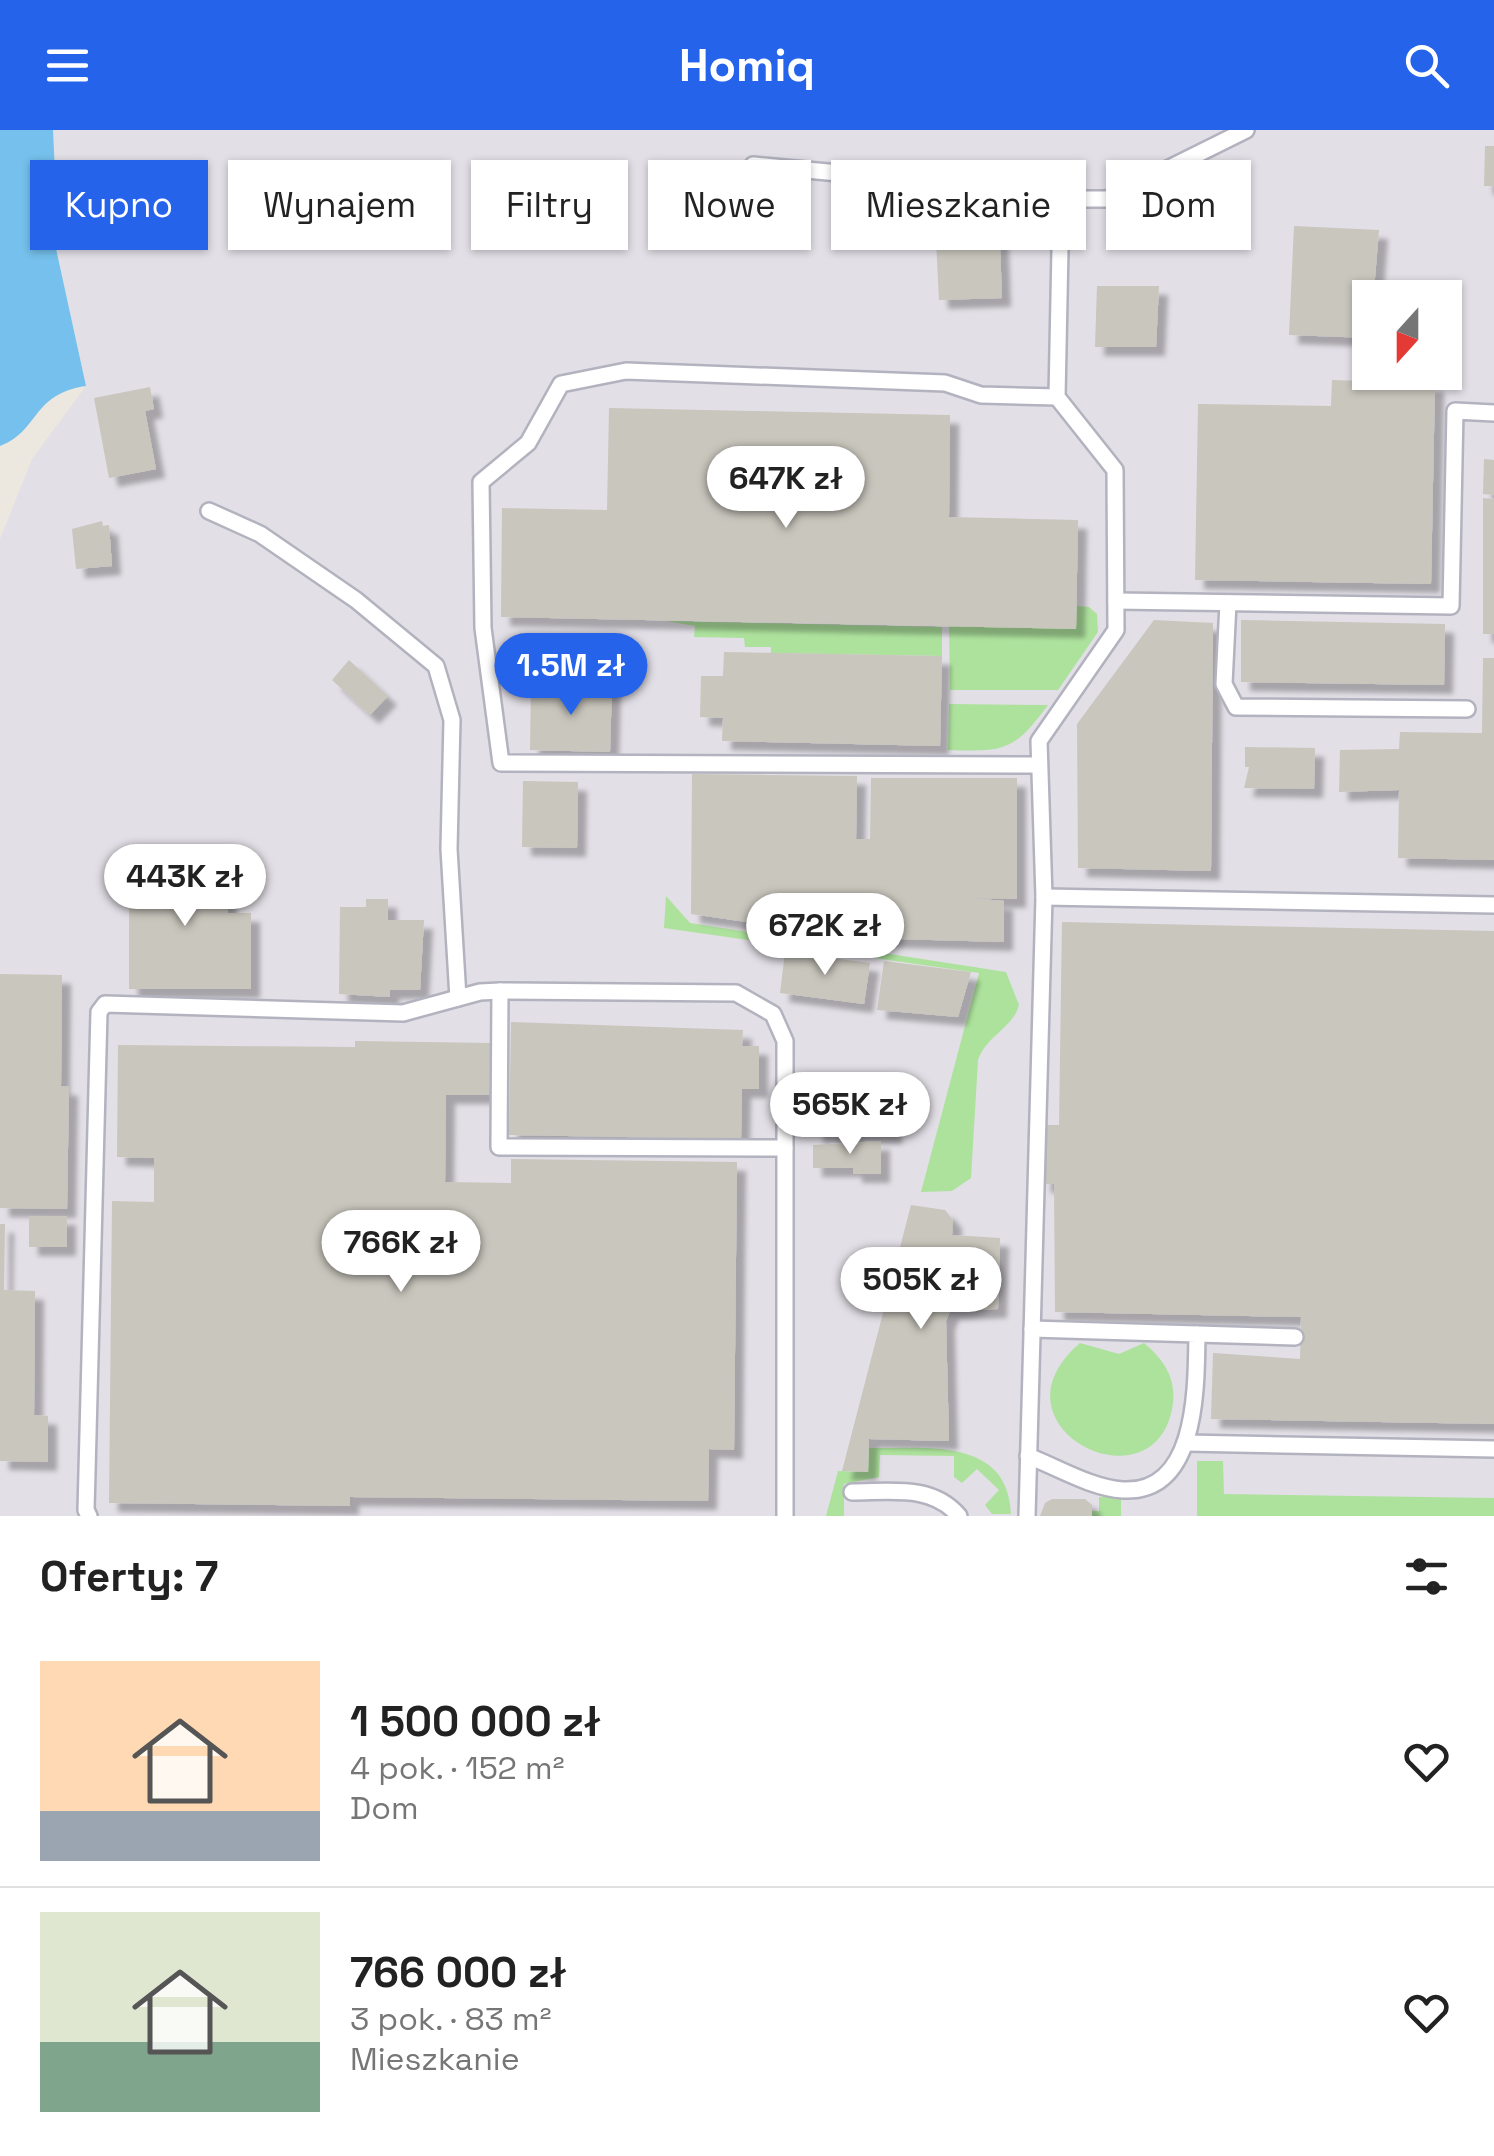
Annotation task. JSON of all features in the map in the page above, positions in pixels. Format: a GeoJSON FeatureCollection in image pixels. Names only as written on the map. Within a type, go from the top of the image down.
{"type":"FeatureCollection","features":[{"type":"Feature","properties":{"kind":"lane"},"geometry":{"type":"LineString","coordinates":[[1086,199],[1106,199],[1246,130]]}},
{"type":"Feature","properties":{"kind":"lane"},"geometry":{"type":"LineString","coordinates":[[1027,1516],[1044,897],[1039,741],[1116,630],[1114,470],[1057,397],[1059,250]]}},
{"type":"Feature","properties":{"kind":"lane"},"geometry":{"type":"LineString","coordinates":[[1039,766],[501,763],[483,628],[481,482],[528,443],[561,384],[626,371],[944,383],[981,395],[1057,397]]}},
{"type":"Feature","properties":{"kind":"lane"},"geometry":{"type":"LineString","coordinates":[[1116,602],[1451,606],[1455,411],[1494,413]]}},
{"type":"Feature","properties":{"kind":"lane"},"geometry":{"type":"LineString","coordinates":[[209,510],[260,534],[356,600],[436,666],[452,720],[449,849],[458,998]]}},
{"type":"Feature","properties":{"kind":"lane"},"geometry":{"type":"LineString","coordinates":[[1228,603],[1224,684],[1236,706],[1467,710]]}},
{"type":"Feature","properties":{"kind":"lane"},"geometry":{"type":"LineString","coordinates":[[1044,897],[1494,905]]}},
{"type":"Feature","properties":{"kind":"lane"},"geometry":{"type":"LineString","coordinates":[[500,992],[499,1147],[785,1148]]}},
{"type":"Feature","properties":{"kind":"lane"},"geometry":{"type":"LineString","coordinates":[[89,1516],[86,1510],[99,1012],[105,1004],[403,1013],[458,998],[500,992],[736,993],[773,1014],[786,1041],[785,1516]]}},
{"type":"Feature","properties":{"kind":"lane"},"geometry":{"type":"LineString","coordinates":[[1032,1329],[1295,1337]]}},
{"type":"Feature","properties":{"kind":"lane"},"geometry":{"type":"LineString","coordinates":[[1028,1456],[1123,1490],[1156,1480],[1186,1443],[1195,1410],[1198,1334]]}},
{"type":"Feature","properties":{"kind":"lane"},"geometry":{"type":"LineString","coordinates":[[1186,1443],[1494,1449]]}},
{"type":"Feature","properties":{"kind":"lane"},"geometry":{"type":"LineString","coordinates":[[852,1492],[926,1492],[959,1516]]}},
{"type":"Feature","properties":{"kind":"shaded area"},"geometry":{"type":"Polygon","coordinates":[[[53,130],[1494,130],[1494,1516],[0,1516],[0,539],[32,459],[86,386],[56,250],[208,250],[208,160],[54,160],[53,130]]]}},
{"type":"Feature","properties":{"kind":"green space"},"geometry":{"type":"Polygon","coordinates":[[[1077,606],[1089,607],[1097,614],[1098,632],[1058,690],[950,690],[949,626],[1076,629],[1077,606]]]}},
{"type":"Feature","properties":{"kind":"green space"},"geometry":{"type":"Polygon","coordinates":[[[666,621],[942,627],[942,656],[771,653],[771,647],[745,647],[744,638],[694,637],[695,626],[666,621]]]}},
{"type":"Feature","properties":{"kind":"green space"},"geometry":{"type":"Polygon","coordinates":[[[949,704],[1048,705],[1026,732],[1007,746],[967,751],[948,750],[949,704]]]}},
{"type":"Feature","properties":{"kind":"green space"},"geometry":{"type":"Polygon","coordinates":[[[666,896],[690,923],[1006,972],[1019,1005],[978,1060],[971,1178],[952,1191],[921,1192],[979,973],[664,928],[666,896]]]}},
{"type":"Feature","properties":{"kind":"green space"},"geometry":{"type":"Polygon","coordinates":[[[1080,1343],[1119,1354],[1144,1343],[1167,1369],[1173,1403],[1161,1436],[1139,1452],[1111,1455],[1084,1446],[1062,1429],[1051,1404],[1055,1375],[1080,1343]]]}},
{"type":"Feature","properties":{"kind":"green space"},"geometry":{"type":"Polygon","coordinates":[[[869,1448],[937,1449],[979,1459],[995,1471],[1006,1489],[1011,1514],[992,1514],[985,1505],[999,1490],[977,1469],[962,1483],[954,1477],[954,1456],[880,1455],[879,1477],[844,1484],[844,1516],[826,1516],[838,1471],[868,1472],[869,1448]]]}},
{"type":"Feature","properties":{"kind":"green space"},"geometry":{"type":"Polygon","coordinates":[[[1197,1461],[1223,1461],[1224,1494],[1494,1498],[1494,1516],[1197,1516],[1197,1461]]]}},
{"type":"Feature","properties":{"kind":"green space"},"geometry":{"type":"Polygon","coordinates":[[[1099,1497],[1121,1497],[1121,1516],[1092,1516],[1092,1511],[1099,1511],[1099,1497]]]}},
{"type":"Feature","properties":{"kind":"water"},"geometry":{"type":"Polygon","coordinates":[[[0,130],[53,130],[54,160],[30,160],[30,250],[56,250],[86,386],[55,397],[23,431],[0,446],[0,130]]]}},
{"type":"Feature","properties":{"kind":"building"},"geometry":{"type":"Polygon","coordinates":[[[1485,146],[1494,146],[1494,186],[1484,186],[1485,146]]]}},
{"type":"Feature","properties":{"kind":"building"},"geometry":{"type":"Polygon","coordinates":[[[1294,226],[1379,230],[1375,280],[1352,280],[1352,337],[1289,335],[1294,226]]]}},
{"type":"Feature","properties":{"kind":"building"},"geometry":{"type":"Polygon","coordinates":[[[936,250],[1000,250],[1002,298],[939,300],[936,250]]]}},
{"type":"Feature","properties":{"kind":"building"},"geometry":{"type":"Polygon","coordinates":[[[1097,286],[1159,286],[1156,347],[1095,347],[1097,286]]]}},
{"type":"Feature","properties":{"kind":"building"},"geometry":{"type":"Polygon","coordinates":[[[1332,380],[1352,381],[1352,390],[1435,390],[1431,584],[1195,580],[1198,404],[1331,406],[1332,380]]]}},
{"type":"Feature","properties":{"kind":"building"},"geometry":{"type":"Polygon","coordinates":[[[150,387],[154,409],[145,411],[156,469],[109,478],[94,398],[150,387]]]}},
{"type":"Feature","properties":{"kind":"building"},"geometry":{"type":"Polygon","coordinates":[[[609,408],[950,415],[949,517],[1078,520],[1076,629],[501,617],[502,508],[607,510],[609,408]]]}},
{"type":"Feature","properties":{"kind":"building"},"geometry":{"type":"Polygon","coordinates":[[[1484,459],[1494,460],[1494,495],[1483,494],[1484,459]]]}},
{"type":"Feature","properties":{"kind":"building"},"geometry":{"type":"Polygon","coordinates":[[[1483,498],[1494,499],[1494,634],[1483,634],[1483,498]]]}},
{"type":"Feature","properties":{"kind":"building"},"geometry":{"type":"Polygon","coordinates":[[[102,521],[103,526],[109,525],[112,566],[76,569],[72,529],[102,521]]]}},
{"type":"Feature","properties":{"kind":"building"},"geometry":{"type":"Polygon","coordinates":[[[1154,620],[1213,623],[1211,871],[1078,868],[1077,724],[1154,620]]]}},
{"type":"Feature","properties":{"kind":"building"},"geometry":{"type":"Polygon","coordinates":[[[1241,620],[1445,624],[1444,685],[1241,682],[1241,620]]]}},
{"type":"Feature","properties":{"kind":"building"},"geometry":{"type":"Polygon","coordinates":[[[724,652],[942,656],[940,746],[722,741],[723,718],[700,717],[701,676],[723,676],[724,652]]]}},
{"type":"Feature","properties":{"kind":"building"},"geometry":{"type":"Polygon","coordinates":[[[1483,658],[1494,658],[1494,860],[1398,858],[1399,790],[1339,792],[1340,750],[1399,749],[1400,732],[1482,733],[1483,658]]]}},
{"type":"Feature","properties":{"kind":"building"},"geometry":{"type":"Polygon","coordinates":[[[349,660],[388,696],[370,715],[332,680],[349,660]]]}},
{"type":"Feature","properties":{"kind":"building"},"geometry":{"type":"Polygon","coordinates":[[[531,684],[612,685],[610,752],[530,750],[531,684]]]}},
{"type":"Feature","properties":{"kind":"building"},"geometry":{"type":"Polygon","coordinates":[[[1245,747],[1315,748],[1314,789],[1244,788],[1249,767],[1245,767],[1245,747]]]}},
{"type":"Feature","properties":{"kind":"building"},"geometry":{"type":"Polygon","coordinates":[[[692,774],[857,776],[856,839],[870,839],[871,778],[1017,778],[1017,899],[968,898],[1004,901],[1004,942],[859,938],[691,914],[692,774]]]}},
{"type":"Feature","properties":{"kind":"building"},"geometry":{"type":"Polygon","coordinates":[[[523,781],[578,782],[577,848],[522,847],[523,781]]]}},
{"type":"Feature","properties":{"kind":"building"},"geometry":{"type":"Polygon","coordinates":[[[150,849],[177,849],[177,868],[228,868],[228,913],[251,913],[251,989],[129,989],[129,868],[150,869],[150,849]]]}},
{"type":"Feature","properties":{"kind":"building"},"geometry":{"type":"Polygon","coordinates":[[[366,899],[388,899],[388,920],[424,920],[420,990],[390,990],[390,997],[339,994],[340,907],[366,907],[366,899]]]}},
{"type":"Feature","properties":{"kind":"building"},"geometry":{"type":"Polygon","coordinates":[[[1062,922],[1494,931],[1494,1424],[1211,1419],[1213,1353],[1300,1359],[1301,1317],[1055,1312],[1054,1184],[1042,1184],[1043,1125],[1059,1125],[1062,922]]]}},
{"type":"Feature","properties":{"kind":"building"},"geometry":{"type":"Polygon","coordinates":[[[785,952],[870,963],[864,1004],[780,993],[785,952]]]}},
{"type":"Feature","properties":{"kind":"building"},"geometry":{"type":"Polygon","coordinates":[[[884,961],[971,972],[958,1017],[877,1010],[884,961]]]}},
{"type":"Feature","properties":{"kind":"building"},"geometry":{"type":"Polygon","coordinates":[[[0,974],[62,975],[61,1086],[69,1087],[67,1209],[0,1208],[0,974]]]}},
{"type":"Feature","properties":{"kind":"building"},"geometry":{"type":"Polygon","coordinates":[[[511,1022],[743,1030],[742,1046],[759,1046],[759,1089],[742,1089],[741,1139],[509,1135],[511,1022]]]}},
{"type":"Feature","properties":{"kind":"building"},"geometry":{"type":"Polygon","coordinates":[[[355,1041],[491,1043],[491,1095],[446,1095],[445,1182],[511,1183],[511,1159],[737,1162],[734,1450],[709,1449],[708,1501],[350,1497],[350,1506],[109,1503],[112,1201],[154,1202],[154,1158],[117,1157],[118,1045],[355,1047],[355,1041]]]}},
{"type":"Feature","properties":{"kind":"building"},"geometry":{"type":"Polygon","coordinates":[[[814,1111],[894,1113],[893,1135],[814,1134],[814,1111]]]}},
{"type":"Feature","properties":{"kind":"building"},"geometry":{"type":"Polygon","coordinates":[[[881,1141],[881,1174],[853,1174],[853,1168],[813,1168],[813,1145],[881,1141]]]}},
{"type":"Feature","properties":{"kind":"building"},"geometry":{"type":"Polygon","coordinates":[[[911,1205],[945,1210],[953,1220],[952,1235],[1000,1238],[998,1309],[950,1311],[946,1321],[949,1441],[869,1439],[868,1472],[842,1471],[911,1205]]]}},
{"type":"Feature","properties":{"kind":"building"},"geometry":{"type":"Polygon","coordinates":[[[29,1216],[67,1216],[67,1247],[29,1247],[29,1216]]]}},
{"type":"Feature","properties":{"kind":"building"},"geometry":{"type":"Polygon","coordinates":[[[0,1224],[5,1224],[4,1290],[35,1291],[34,1415],[48,1416],[48,1462],[0,1461],[0,1224]]]}},
{"type":"Feature","properties":{"kind":"building"},"geometry":{"type":"Polygon","coordinates":[[[1052,1499],[1085,1499],[1092,1505],[1092,1516],[1040,1516],[1045,1503],[1052,1499]]]}}]}
